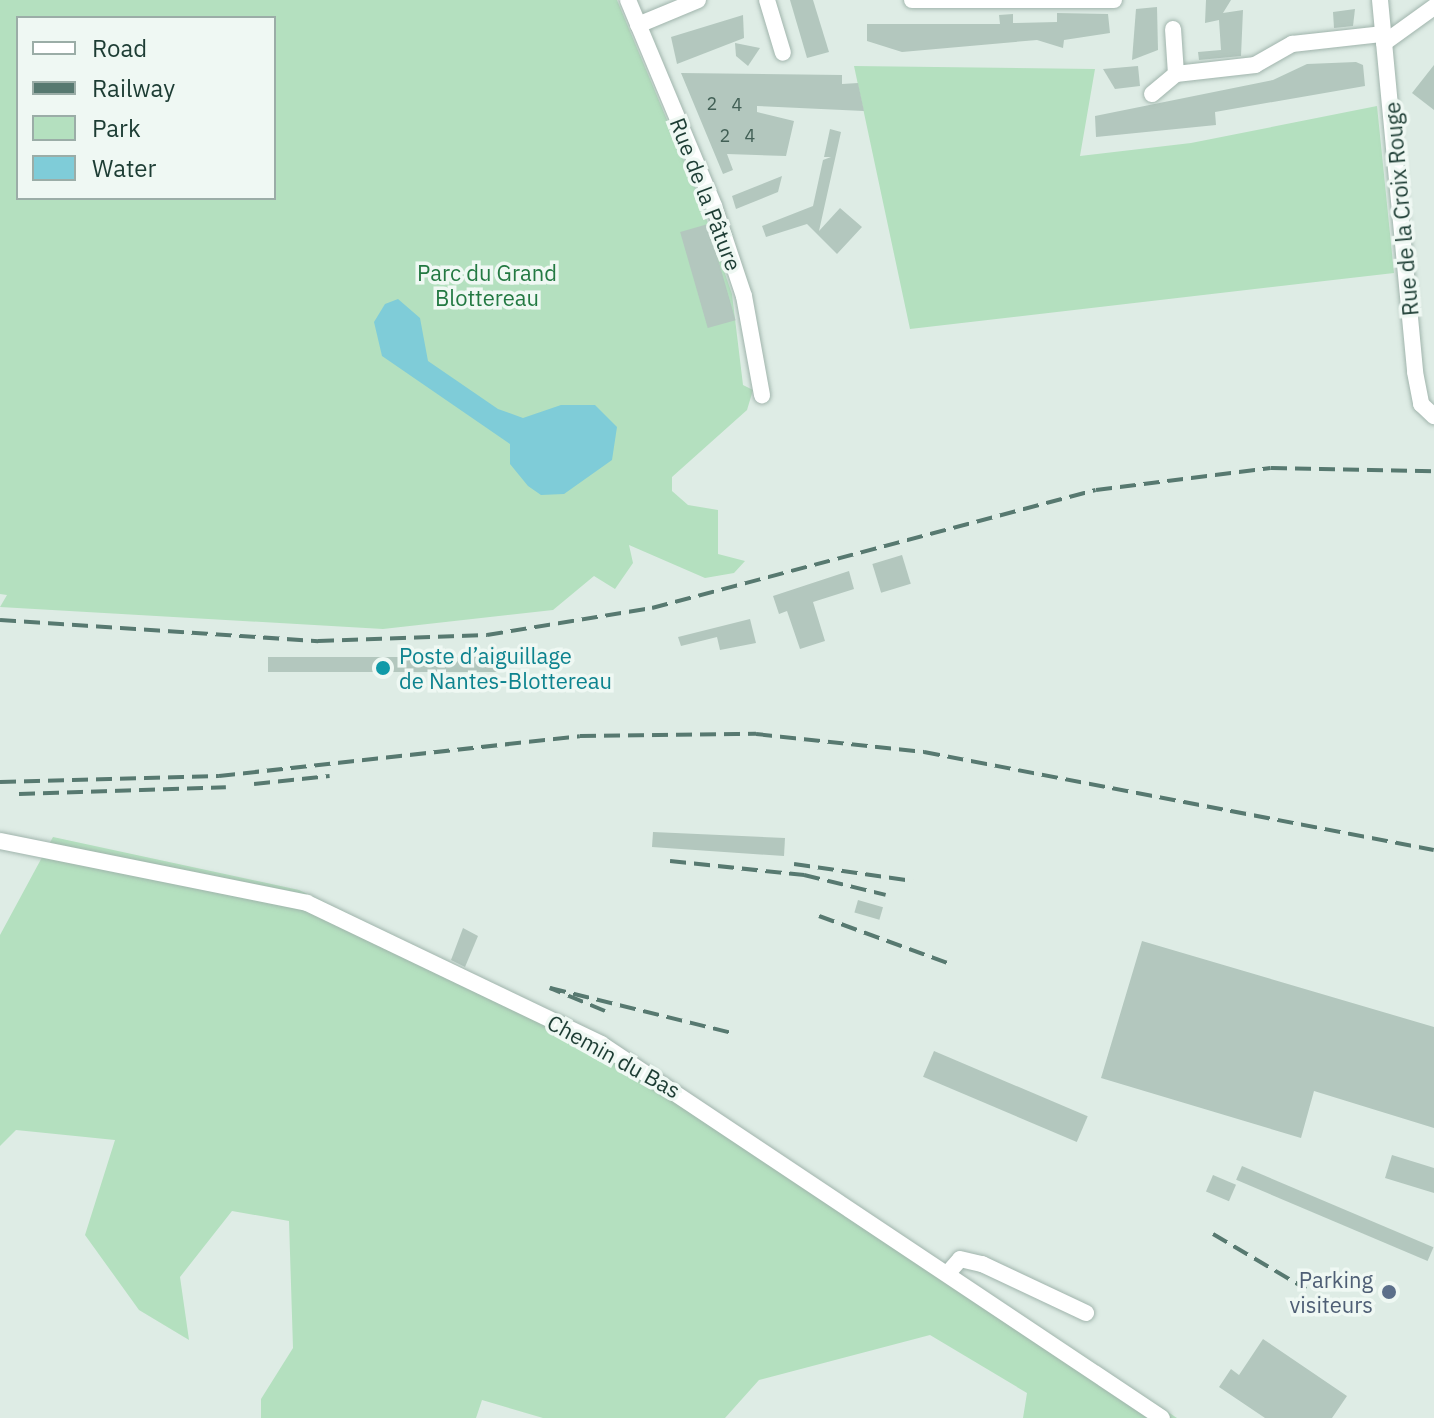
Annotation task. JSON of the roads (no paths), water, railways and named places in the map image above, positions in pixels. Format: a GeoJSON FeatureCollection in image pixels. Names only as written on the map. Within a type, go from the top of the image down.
{"type":"FeatureCollection","features":[{"type":"Feature","properties":{"kind":"street","name":"Rue de la Pâture"},"geometry":{"type":"LineString","coordinates":[[628,0],[724,236],[762,395]]}},
{"type":"Feature","properties":{"kind":"street"},"geometry":{"type":"LineString","coordinates":[[638,25],[698,0]]}},
{"type":"Feature","properties":{"kind":"street"},"geometry":{"type":"LineString","coordinates":[[767,0],[783,53]]}},
{"type":"Feature","properties":{"kind":"street"},"geometry":{"type":"LineString","coordinates":[[912,0],[1114,0]]}},
{"type":"Feature","properties":{"kind":"street","name":"Rue de la Croix Rouge"},"geometry":{"type":"LineString","coordinates":[[1380,0],[1415,372],[1432,415]]}},
{"type":"Feature","properties":{"kind":"street"},"geometry":{"type":"LineString","coordinates":[[1152,94],[1176,74],[1255,65],[1292,44],[1384,38],[1431,16]]}},
{"type":"Feature","properties":{"kind":"street"},"geometry":{"type":"LineString","coordinates":[[1173,29],[1176,74]]}},
{"type":"Feature","properties":{"kind":"street","name":"Chemin du Bas"},"geometry":{"type":"LineString","coordinates":[[0,841],[266,891],[347,919],[648,1070],[1162,1418]]}},
{"type":"Feature","properties":{"kind":"street"},"geometry":{"type":"LineString","coordinates":[[948,1273],[960,1259],[982,1264],[1086,1313]]}},
{"type":"Feature","properties":{"kind":"water"},"geometry":{"type":"Polygon","coordinates":[[[398,299],[420,318],[428,361],[498,409],[523,418],[561,405],[595,405],[617,427],[612,460],[564,494],[541,495],[528,486],[510,464],[510,444],[382,356],[374,322],[385,304],[398,299]]]}},
{"type":"Feature","properties":{"kind":"railway"},"geometry":{"type":"LineString","coordinates":[[0,620],[318,641],[487,635],[652,608],[1096,490],[1271,468],[1434,471]]}},
{"type":"Feature","properties":{"kind":"railway"},"geometry":{"type":"LineString","coordinates":[[0,782],[219,776],[580,736],[756,734],[924,752],[1434,850]]}},
{"type":"Feature","properties":{"kind":"railway"},"geometry":{"type":"LineString","coordinates":[[254,784],[330,776]]}},
{"type":"Feature","properties":{"kind":"railway"},"geometry":{"type":"LineString","coordinates":[[19,794],[226,787]]}},
{"type":"Feature","properties":{"kind":"railway"},"geometry":{"type":"LineString","coordinates":[[670,861],[804,875],[886,895]]}},
{"type":"Feature","properties":{"kind":"railway"},"geometry":{"type":"LineString","coordinates":[[794,864],[913,881]]}},
{"type":"Feature","properties":{"kind":"railway"},"geometry":{"type":"LineString","coordinates":[[819,916],[953,965]]}},
{"type":"Feature","properties":{"kind":"railway"},"geometry":{"type":"LineString","coordinates":[[605,1011],[550,988],[732,1033]]}},
{"type":"Feature","properties":{"kind":"railway"},"geometry":{"type":"LineString","coordinates":[[1213,1234],[1306,1289]]}},
{"type":"Feature","properties":{"kind":"place","name":"Poste d’aiguillage de Nantes-Blottereau"},"geometry":{"type":"Point","coordinates":[383,668]}},
{"type":"Feature","properties":{"kind":"place","name":"Parking visiteurs"},"geometry":{"type":"Point","coordinates":[1389,1292]}},
{"type":"Feature","properties":{"kind":"park label","name":"Parc du Grand Blottereau"},"geometry":{"type":"Point","coordinates":[487,284]}}]}
